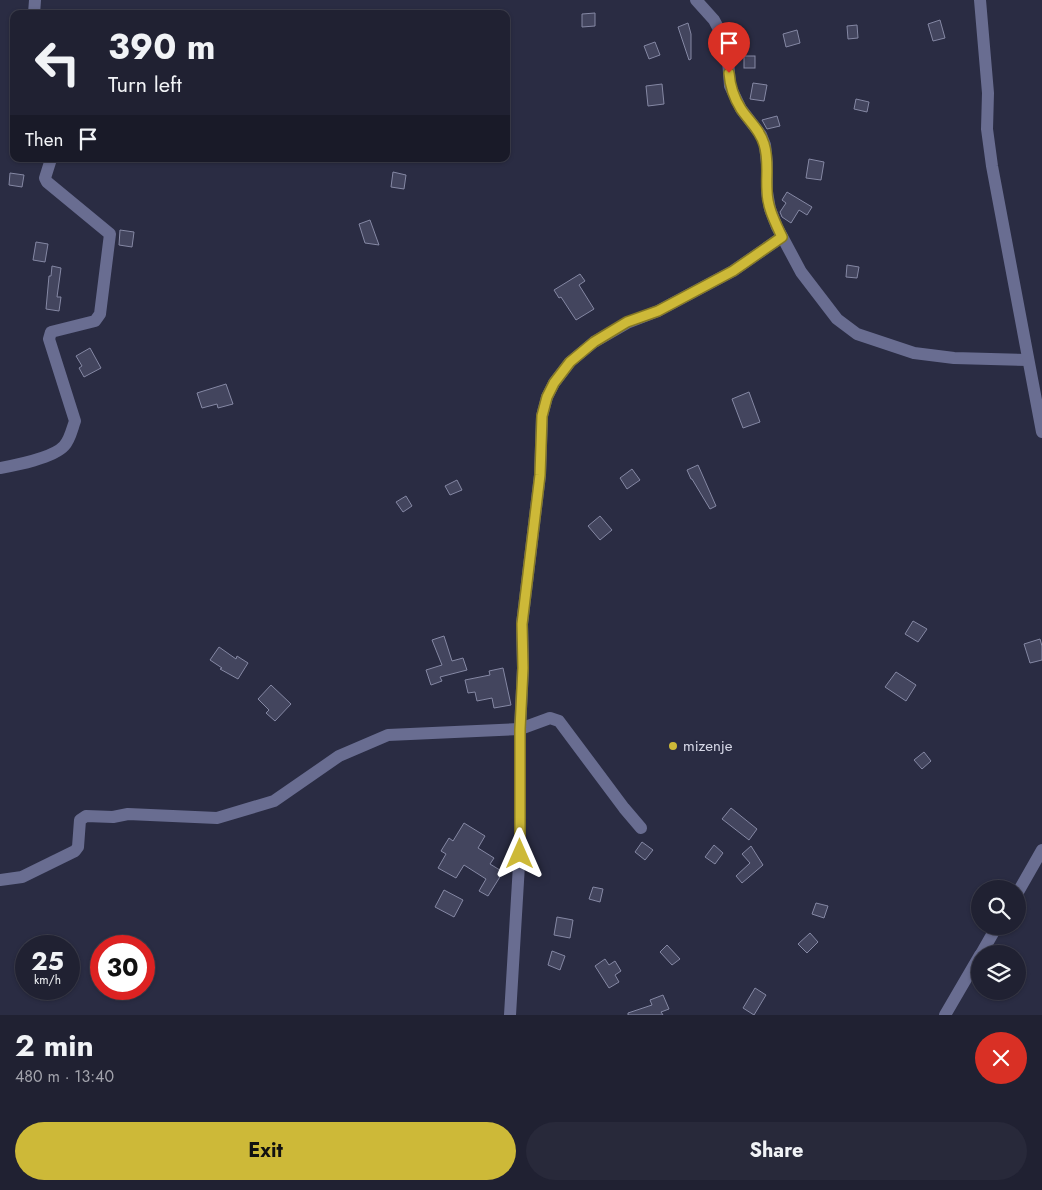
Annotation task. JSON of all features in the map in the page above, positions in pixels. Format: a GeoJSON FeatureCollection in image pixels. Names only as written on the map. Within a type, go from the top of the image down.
{"type":"FeatureCollection","features":[{"type":"Feature","properties":{"kind":"street"},"geometry":{"type":"LineString","coordinates":[[696,0],[714,20],[724,39],[730,86],[741,109],[761,135],[765,146],[767,192],[770,209],[782,237],[801,272],[836,319],[857,334],[914,353],[931,356],[1028,360]]}},
{"type":"Feature","properties":{"kind":"street"},"geometry":{"type":"LineString","coordinates":[[980,0],[988,94],[987,129],[991,157],[1042,432]]}},
{"type":"Feature","properties":{"kind":"street"},"geometry":{"type":"LineString","coordinates":[[0,468],[35,460],[58,451],[64,446],[75,421],[49,336],[51,332],[95,321],[100,314],[110,234],[47,182],[45,178],[50,162]]}},
{"type":"Feature","properties":{"kind":"street"},"geometry":{"type":"LineString","coordinates":[[510,1015],[520,848],[522,624],[540,475],[542,416],[547,397],[554,383],[570,362],[594,342],[627,322],[658,311],[733,271],[782,237]]}},
{"type":"Feature","properties":{"kind":"street"},"geometry":{"type":"LineString","coordinates":[[0,880],[22,877],[75,851],[78,847],[80,820],[86,816],[113,817],[128,814],[217,818],[274,801],[339,756],[388,735],[520,729],[550,718],[559,721],[641,828]]}},
{"type":"Feature","properties":{"kind":"street"},"geometry":{"type":"LineString","coordinates":[[1025,880],[1042,850]]}},
{"type":"Feature","properties":{"kind":"street"},"geometry":{"type":"LineString","coordinates":[[945,1015],[971,970]]}},
{"type":"Feature","properties":{"kind":"building"},"geometry":{"type":"Polygon","coordinates":[[[595,13],[595,26],[582,27],[582,14],[595,13]]]}},
{"type":"Feature","properties":{"kind":"building"},"geometry":{"type":"Polygon","coordinates":[[[940,20],[945,38],[933,41],[928,24],[940,20]]]}},
{"type":"Feature","properties":{"kind":"building"},"geometry":{"type":"Polygon","coordinates":[[[688,23],[691,34],[691,59],[689,60],[678,27],[688,23]]]}},
{"type":"Feature","properties":{"kind":"building"},"geometry":{"type":"Polygon","coordinates":[[[857,25],[858,38],[848,39],[847,26],[857,25]]]}},
{"type":"Feature","properties":{"kind":"building"},"geometry":{"type":"Polygon","coordinates":[[[797,30],[800,43],[786,47],[783,34],[797,30]]]}},
{"type":"Feature","properties":{"kind":"building"},"geometry":{"type":"Polygon","coordinates":[[[655,42],[660,55],[649,59],[644,46],[655,42]]]}},
{"type":"Feature","properties":{"kind":"building"},"geometry":{"type":"Polygon","coordinates":[[[744,56],[755,56],[755,68],[744,68],[744,56]]]}},
{"type":"Feature","properties":{"kind":"building"},"geometry":{"type":"Polygon","coordinates":[[[753,83],[767,85],[764,101],[750,99],[753,83]]]}},
{"type":"Feature","properties":{"kind":"building"},"geometry":{"type":"Polygon","coordinates":[[[662,84],[664,104],[648,106],[646,86],[662,84]]]}},
{"type":"Feature","properties":{"kind":"building"},"geometry":{"type":"Polygon","coordinates":[[[856,99],[869,102],[867,112],[854,109],[856,99]]]}},
{"type":"Feature","properties":{"kind":"building"},"geometry":{"type":"Polygon","coordinates":[[[777,116],[780,126],[767,129],[762,120],[777,116]]]}},
{"type":"Feature","properties":{"kind":"building"},"geometry":{"type":"Polygon","coordinates":[[[809,159],[824,162],[821,180],[806,178],[809,159]]]}},
{"type":"Feature","properties":{"kind":"building"},"geometry":{"type":"Polygon","coordinates":[[[393,172],[406,175],[404,189],[391,187],[393,172]]]}},
{"type":"Feature","properties":{"kind":"building"},"geometry":{"type":"Polygon","coordinates":[[[10,173],[24,175],[22,187],[9,185],[10,173]]]}},
{"type":"Feature","properties":{"kind":"building"},"geometry":{"type":"Polygon","coordinates":[[[787,192],[812,207],[807,215],[799,210],[791,223],[782,217],[780,212],[786,203],[782,200],[787,192]]]}},
{"type":"Feature","properties":{"kind":"building"},"geometry":{"type":"Polygon","coordinates":[[[370,220],[379,245],[365,243],[359,224],[370,220]]]}},
{"type":"Feature","properties":{"kind":"building"},"geometry":{"type":"Polygon","coordinates":[[[120,230],[134,232],[132,247],[119,245],[120,230]]]}},
{"type":"Feature","properties":{"kind":"building"},"geometry":{"type":"Polygon","coordinates":[[[36,242],[48,244],[45,262],[33,260],[36,242]]]}},
{"type":"Feature","properties":{"kind":"building"},"geometry":{"type":"Polygon","coordinates":[[[847,265],[859,267],[857,278],[846,277],[847,265]]]}},
{"type":"Feature","properties":{"kind":"building"},"geometry":{"type":"Polygon","coordinates":[[[52,266],[61,268],[57,297],[61,297],[59,311],[46,309],[49,276],[51,276],[52,266]]]}},
{"type":"Feature","properties":{"kind":"building"},"geometry":{"type":"Polygon","coordinates":[[[580,274],[585,281],[579,285],[594,309],[576,320],[561,297],[559,298],[554,290],[580,274]]]}},
{"type":"Feature","properties":{"kind":"building"},"geometry":{"type":"Polygon","coordinates":[[[90,348],[101,368],[84,377],[79,368],[82,366],[76,356],[90,348]]]}},
{"type":"Feature","properties":{"kind":"building"},"geometry":{"type":"Polygon","coordinates":[[[226,384],[233,404],[218,408],[217,404],[202,408],[197,393],[226,384]]]}},
{"type":"Feature","properties":{"kind":"building"},"geometry":{"type":"Polygon","coordinates":[[[749,392],[760,422],[743,428],[732,399],[749,392]]]}},
{"type":"Feature","properties":{"kind":"building"},"geometry":{"type":"Polygon","coordinates":[[[698,465],[716,506],[710,509],[687,470],[698,465]]]}},
{"type":"Feature","properties":{"kind":"building"},"geometry":{"type":"Polygon","coordinates":[[[632,469],[640,480],[627,489],[620,478],[632,469]]]}},
{"type":"Feature","properties":{"kind":"building"},"geometry":{"type":"Polygon","coordinates":[[[457,480],[462,490],[450,495],[445,486],[457,480]]]}},
{"type":"Feature","properties":{"kind":"building"},"geometry":{"type":"Polygon","coordinates":[[[406,496],[412,506],[403,512],[396,502],[406,496]]]}},
{"type":"Feature","properties":{"kind":"building"},"geometry":{"type":"Polygon","coordinates":[[[600,516],[612,530],[600,540],[588,526],[600,516]]]}},
{"type":"Feature","properties":{"kind":"building"},"geometry":{"type":"Polygon","coordinates":[[[913,621],[927,629],[918,642],[905,634],[913,621]]]}},
{"type":"Feature","properties":{"kind":"building"},"geometry":{"type":"Polygon","coordinates":[[[444,636],[452,661],[463,658],[467,670],[440,677],[442,681],[431,685],[426,670],[442,665],[432,640],[444,636]]]}},
{"type":"Feature","properties":{"kind":"building"},"geometry":{"type":"Polygon","coordinates":[[[1040,639],[1042,660],[1030,663],[1024,644],[1040,639]]]}},
{"type":"Feature","properties":{"kind":"building"},"geometry":{"type":"Polygon","coordinates":[[[219,647],[236,659],[237,656],[248,663],[238,679],[220,669],[222,668],[210,660],[219,647]]]}},
{"type":"Feature","properties":{"kind":"building"},"geometry":{"type":"Polygon","coordinates":[[[503,668],[511,705],[494,708],[492,698],[477,701],[475,692],[468,693],[465,680],[490,675],[489,671],[503,668]]]}},
{"type":"Feature","properties":{"kind":"building"},"geometry":{"type":"Polygon","coordinates":[[[896,672],[916,685],[906,701],[885,687],[896,672]]]}},
{"type":"Feature","properties":{"kind":"building"},"geometry":{"type":"Polygon","coordinates":[[[271,685],[291,704],[275,721],[266,713],[269,710],[258,699],[271,685]]]}},
{"type":"Feature","properties":{"kind":"building"},"geometry":{"type":"Polygon","coordinates":[[[924,752],[931,761],[922,769],[914,760],[924,752]]]}},
{"type":"Feature","properties":{"kind":"building"},"geometry":{"type":"Polygon","coordinates":[[[731,808],[757,829],[749,840],[722,819],[731,808]]]}},
{"type":"Feature","properties":{"kind":"building"},"geometry":{"type":"Polygon","coordinates":[[[464,823],[485,836],[478,848],[494,858],[490,864],[503,872],[488,896],[479,891],[486,879],[464,865],[456,878],[438,868],[446,854],[441,851],[449,838],[453,841],[464,823]]]}},
{"type":"Feature","properties":{"kind":"building"},"geometry":{"type":"Polygon","coordinates":[[[642,842],[653,850],[645,860],[635,852],[642,842]]]}},
{"type":"Feature","properties":{"kind":"building"},"geometry":{"type":"Polygon","coordinates":[[[714,845],[723,853],[715,864],[705,857],[714,845]]]}},
{"type":"Feature","properties":{"kind":"building"},"geometry":{"type":"Polygon","coordinates":[[[751,846],[763,865],[742,883],[736,876],[750,863],[742,854],[751,846]]]}},
{"type":"Feature","properties":{"kind":"building"},"geometry":{"type":"Polygon","coordinates":[[[593,887],[603,889],[600,902],[589,899],[593,887]]]}},
{"type":"Feature","properties":{"kind":"building"},"geometry":{"type":"Polygon","coordinates":[[[444,890],[463,900],[454,917],[435,907],[444,890]]]}},
{"type":"Feature","properties":{"kind":"building"},"geometry":{"type":"Polygon","coordinates":[[[816,903],[828,906],[824,918],[812,914],[816,903]]]}},
{"type":"Feature","properties":{"kind":"building"},"geometry":{"type":"Polygon","coordinates":[[[557,917],[573,920],[570,938],[554,935],[557,917]]]}},
{"type":"Feature","properties":{"kind":"building"},"geometry":{"type":"Polygon","coordinates":[[[810,933],[818,942],[807,953],[798,944],[810,933]]]}},
{"type":"Feature","properties":{"kind":"building"},"geometry":{"type":"Polygon","coordinates":[[[667,945],[680,959],[672,965],[660,952],[667,945]]]}},
{"type":"Feature","properties":{"kind":"building"},"geometry":{"type":"Polygon","coordinates":[[[552,951],[565,956],[560,970],[548,965],[552,951]]]}},
{"type":"Feature","properties":{"kind":"building"},"geometry":{"type":"Polygon","coordinates":[[[605,959],[609,965],[615,961],[621,971],[615,975],[619,982],[609,988],[595,966],[605,959]]]}},
{"type":"Feature","properties":{"kind":"building"},"geometry":{"type":"Polygon","coordinates":[[[755,988],[766,995],[754,1015],[743,1008],[755,988]]]}},
{"type":"Feature","properties":{"kind":"building"},"geometry":{"type":"Polygon","coordinates":[[[663,995],[669,1009],[661,1012],[663,1015],[628,1015],[628,1013],[652,1005],[650,1000],[663,995]]]}},
{"type":"Feature","properties":{"kind":"place","name":"mizenje"},"geometry":{"type":"Point","coordinates":[673,746]}},
{"type":"Feature","properties":{"kind":"route"},"geometry":{"type":"LineString","coordinates":[[520,854],[522,624],[540,475],[542,411],[547,397],[554,383],[570,362],[594,342],[627,322],[658,311],[733,271],[782,237],[770,209],[767,192],[765,146],[761,135],[741,109],[735,97],[730,86],[729,73]]}}]}
